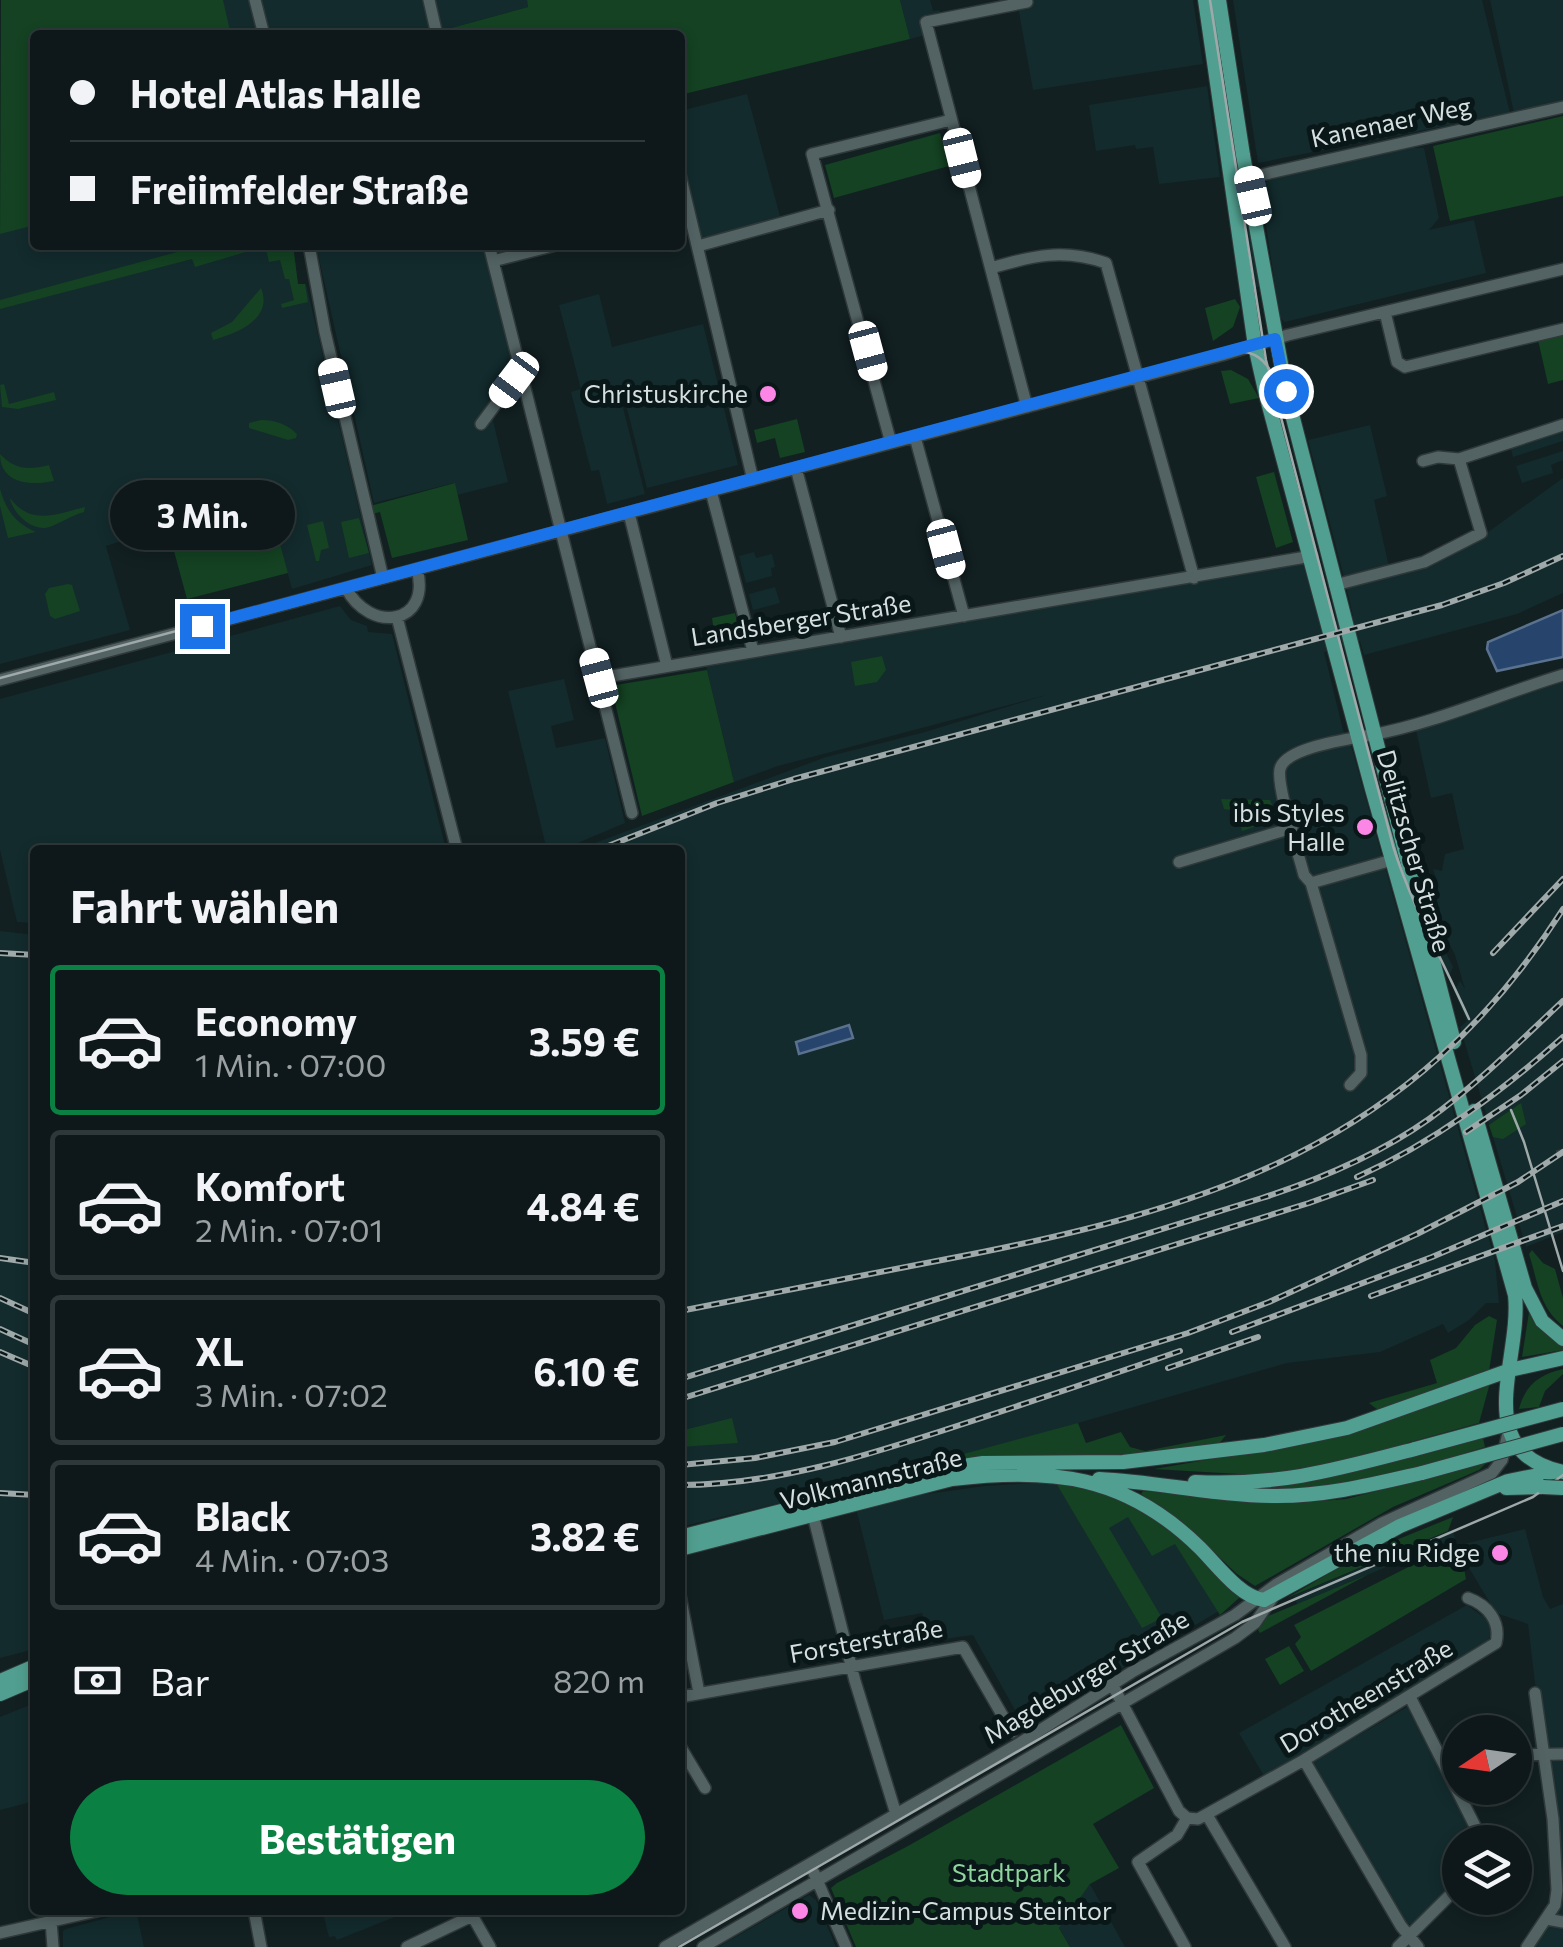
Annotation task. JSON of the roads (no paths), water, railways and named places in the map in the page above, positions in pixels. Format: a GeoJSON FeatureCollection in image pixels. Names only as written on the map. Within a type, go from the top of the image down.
{"type":"FeatureCollection","features":[{"type":"Feature","properties":{"kind":"main road","name":"Delitzscher Straße"},"geometry":{"type":"LineString","coordinates":[[1205,0],[1256,346],[1275,429],[1526,1288],[1542,1321],[1563,1339]]}},
{"type":"Feature","properties":{"kind":"main road","name":"Delitzscher Straße"},"geometry":{"type":"LineString","coordinates":[[1219,0],[1275,339],[1335,586],[1392,860],[1513,1286],[1516,1312],[1506,1402],[1508,1433]]}},
{"type":"Feature","properties":{"kind":"main road"},"geometry":{"type":"LineString","coordinates":[[1077,1471],[1264,1446],[1346,1428],[1510,1370],[1563,1358]]}},
{"type":"Feature","properties":{"kind":"main road"},"geometry":{"type":"LineString","coordinates":[[1077,1471],[1192,1482],[1262,1483],[1313,1475],[1563,1409]]}},
{"type":"Feature","properties":{"kind":"main road"},"geometry":{"type":"LineString","coordinates":[[1508,1433],[1524,1454],[1562,1472]]}},
{"type":"Feature","properties":{"kind":"main road"},"geometry":{"type":"LineString","coordinates":[[1077,1471],[1277,1496],[1353,1490],[1563,1434]]}},
{"type":"Feature","properties":{"kind":"main road","name":"Volkmannstraße"},"geometry":{"type":"LineString","coordinates":[[685,1536],[949,1468],[983,1463],[1077,1471],[1168,1518],[1256,1599]]}},
{"type":"Feature","properties":{"kind":"main road","name":"Volkmannstraße"},"geometry":{"type":"LineString","coordinates":[[685,1548],[952,1479],[1077,1471]]}},
{"type":"Feature","properties":{"kind":"main road","name":"Magdeburger Straße"},"geometry":{"type":"LineString","coordinates":[[1273,1598],[1400,1526],[1490,1488],[1528,1476],[1562,1472]]}},
{"type":"Feature","properties":{"kind":"main road"},"geometry":{"type":"LineString","coordinates":[[1490,1488],[1563,1488]]}},
{"type":"Feature","properties":{"kind":"main road"},"geometry":{"type":"LineString","coordinates":[[1256,1599],[1273,1598]]}},
{"type":"Feature","properties":{"kind":"main road"},"geometry":{"type":"LineString","coordinates":[[4,1677],[30,1668]]}},
{"type":"Feature","properties":{"kind":"main road"},"geometry":{"type":"LineString","coordinates":[[0,1694],[30,1682]]}},
{"type":"Feature","properties":{"kind":"street"},"geometry":{"type":"LineString","coordinates":[[255,0],[263,30]]}},
{"type":"Feature","properties":{"kind":"street"},"geometry":{"type":"LineString","coordinates":[[429,0],[436,30]]}},
{"type":"Feature","properties":{"kind":"street"},"geometry":{"type":"LineString","coordinates":[[1027,2],[926,22],[1027,407]]}},
{"type":"Feature","properties":{"kind":"street","name":"Kanenaer Weg"},"geometry":{"type":"LineString","coordinates":[[1229,172],[1248,177],[1563,108]]}},
{"type":"Feature","properties":{"kind":"street"},"geometry":{"type":"LineString","coordinates":[[892,443],[812,154],[952,120]]}},
{"type":"Feature","properties":{"kind":"street"},"geometry":{"type":"LineString","coordinates":[[698,246],[829,210]]}},
{"type":"Feature","properties":{"kind":"street"},"geometry":{"type":"LineString","coordinates":[[685,215],[698,246],[753,480]]}},
{"type":"Feature","properties":{"kind":"street"},"geometry":{"type":"LineString","coordinates":[[310,250],[328,347],[383,578]]}},
{"type":"Feature","properties":{"kind":"street"},"geometry":{"type":"LineString","coordinates":[[489,250],[632,813]]}},
{"type":"Feature","properties":{"kind":"street"},"geometry":{"type":"LineString","coordinates":[[492,261],[536,250]]}},
{"type":"Feature","properties":{"kind":"street"},"geometry":{"type":"LineString","coordinates":[[990,268],[1042,253],[1062,252],[1106,263],[1194,578]]}},
{"type":"Feature","properties":{"kind":"street"},"geometry":{"type":"LineString","coordinates":[[0,680],[1275,339],[1563,269]]}},
{"type":"Feature","properties":{"kind":"street"},"geometry":{"type":"LineString","coordinates":[[1385,312],[1397,362],[1405,367],[1563,330]]}},
{"type":"Feature","properties":{"kind":"street"},"geometry":{"type":"LineString","coordinates":[[481,424],[519,373]]}},
{"type":"Feature","properties":{"kind":"street"},"geometry":{"type":"LineString","coordinates":[[1423,461],[1438,457],[1458,459],[1563,425]]}},
{"type":"Feature","properties":{"kind":"street"},"geometry":{"type":"LineString","coordinates":[[915,437],[964,616]]}},
{"type":"Feature","properties":{"kind":"street"},"geometry":{"type":"LineString","coordinates":[[1335,586],[1424,562],[1481,533],[1458,459]]}},
{"type":"Feature","properties":{"kind":"street"},"geometry":{"type":"LineString","coordinates":[[796,468],[841,637]]}},
{"type":"Feature","properties":{"kind":"street"},"geometry":{"type":"LineString","coordinates":[[711,491],[754,651]]}},
{"type":"Feature","properties":{"kind":"street"},"geometry":{"type":"LineString","coordinates":[[630,513],[667,666]]}},
{"type":"Feature","properties":{"kind":"street","name":"Landsberger Straße"},"geometry":{"type":"LineString","coordinates":[[596,678],[1312,556]]}},
{"type":"Feature","properties":{"kind":"street"},"geometry":{"type":"LineString","coordinates":[[346,588],[367,614],[397,617],[416,601],[420,587],[416,570]]}},
{"type":"Feature","properties":{"kind":"street"},"geometry":{"type":"LineString","coordinates":[[397,617],[455,844]]}},
{"type":"Feature","properties":{"kind":"street"},"geometry":{"type":"LineString","coordinates":[[1350,1085],[1360,1073],[1361,1055],[1310,883],[1304,875],[1280,784],[1280,768],[1286,759],[1302,751],[1366,736],[1563,674]]}},
{"type":"Feature","properties":{"kind":"street"},"geometry":{"type":"LineString","coordinates":[[1179,862],[1292,828]]}},
{"type":"Feature","properties":{"kind":"street"},"geometry":{"type":"LineString","coordinates":[[1310,883],[1392,860]]}},
{"type":"Feature","properties":{"kind":"street","name":"Magdeburger Straße"},"geometry":{"type":"LineString","coordinates":[[665,1947],[1075,1710],[1187,1640],[1219,1625],[1276,1584],[1382,1523],[1492,1474],[1502,1460],[1508,1433]]}},
{"type":"Feature","properties":{"kind":"street"},"geometry":{"type":"LineString","coordinates":[[813,1515],[896,1814]]}},
{"type":"Feature","properties":{"kind":"street","name":"Magdeburger Straße"},"geometry":{"type":"LineString","coordinates":[[702,1947],[1249,1628],[1273,1598]]}},
{"type":"Feature","properties":{"kind":"street","name":"Dorotheenstraße"},"geometry":{"type":"LineString","coordinates":[[1207,1816],[1496,1643],[1498,1632],[1493,1616],[1468,1598]]}},
{"type":"Feature","properties":{"kind":"street"},"geometry":{"type":"LineString","coordinates":[[685,1621],[699,1694]]}},
{"type":"Feature","properties":{"kind":"street","name":"Forsterstraße"},"geometry":{"type":"LineString","coordinates":[[685,1696],[963,1647],[1012,1732]]}},
{"type":"Feature","properties":{"kind":"street"},"geometry":{"type":"LineString","coordinates":[[1112,1684],[1179,1811],[1187,1818],[1207,1816],[1286,1947]]}},
{"type":"Feature","properties":{"kind":"street"},"geometry":{"type":"LineString","coordinates":[[1527,1947],[1555,1906],[1557,1868],[1535,1694]]}},
{"type":"Feature","properties":{"kind":"street"},"geometry":{"type":"LineString","coordinates":[[1410,1697],[1475,1825]]}},
{"type":"Feature","properties":{"kind":"street"},"geometry":{"type":"LineString","coordinates":[[685,1754],[705,1788]]}},
{"type":"Feature","properties":{"kind":"street"},"geometry":{"type":"LineString","coordinates":[[1532,1754],[1563,1754]]}},
{"type":"Feature","properties":{"kind":"street"},"geometry":{"type":"LineString","coordinates":[[1304,1760],[1418,1947]]}},
{"type":"Feature","properties":{"kind":"street"},"geometry":{"type":"LineString","coordinates":[[1185,1947],[1138,1862],[1178,1834],[1187,1818]]}},
{"type":"Feature","properties":{"kind":"street"},"geometry":{"type":"LineString","coordinates":[[810,1864],[846,1947]]}},
{"type":"Feature","properties":{"kind":"street"},"geometry":{"type":"LineString","coordinates":[[1398,1947],[1442,1903]]}},
{"type":"Feature","properties":{"kind":"street"},"geometry":{"type":"LineString","coordinates":[[0,1933],[81,1915]]}},
{"type":"Feature","properties":{"kind":"street"},"geometry":{"type":"LineString","coordinates":[[255,1915],[262,1947]]}},
{"type":"Feature","properties":{"kind":"street"},"geometry":{"type":"LineString","coordinates":[[406,1947],[467,1915]]}},
{"type":"Feature","properties":{"kind":"street"},"geometry":{"type":"LineString","coordinates":[[472,1915],[490,1947]]}},
{"type":"Feature","properties":{"kind":"street"},"geometry":{"type":"LineString","coordinates":[[1548,1919],[1563,1922]]}},
{"type":"Feature","properties":{"kind":"street"},"geometry":{"type":"LineString","coordinates":[[52,1922],[53,1947]]}},
{"type":"Feature","properties":{"kind":"water"},"geometry":{"type":"Polygon","coordinates":[[[1563,610],[1563,657],[1497,671],[1487,649],[1488,642],[1563,610]]]}},
{"type":"Feature","properties":{"kind":"water"},"geometry":{"type":"Polygon","coordinates":[[[849,1025],[853,1038],[799,1054],[796,1042],[849,1025]]]}},
{"type":"Feature","properties":{"kind":"tunnel"},"geometry":{"type":"LineString","coordinates":[[1561,1149],[1563,1156]]}},
{"type":"Feature","properties":{"kind":"tram line"},"geometry":{"type":"LineString","coordinates":[[1210,0],[1266,360],[1393,846],[1469,1019]]}},
{"type":"Feature","properties":{"kind":"tram line"},"geometry":{"type":"LineString","coordinates":[[0,678],[1224,352],[1244,352],[1259,358],[1278,388]]}},
{"type":"Feature","properties":{"kind":"tram line"},"geometry":{"type":"LineString","coordinates":[[1511,1110],[1563,1271]]}},
{"type":"Feature","properties":{"kind":"tram line"},"geometry":{"type":"LineString","coordinates":[[679,1947],[1242,1622],[1533,1497],[1563,1475]]}},
{"type":"Feature","properties":{"kind":"railway"},"geometry":{"type":"LineString","coordinates":[[611,845],[717,803],[794,779],[1442,605],[1563,556]]}},
{"type":"Feature","properties":{"kind":"railway"},"geometry":{"type":"LineString","coordinates":[[1493,953],[1563,879]]}},
{"type":"Feature","properties":{"kind":"railway"},"geometry":{"type":"LineString","coordinates":[[685,1310],[947,1259],[1132,1217],[1217,1189],[1296,1154],[1371,1111],[1440,1057],[1504,990],[1563,909]]}},
{"type":"Feature","properties":{"kind":"railway"},"geometry":{"type":"LineString","coordinates":[[0,953],[30,955]]}},
{"type":"Feature","properties":{"kind":"railway"},"geometry":{"type":"LineString","coordinates":[[685,1377],[1262,1198],[1327,1174],[1390,1144],[1447,1106],[1563,1001]]}},
{"type":"Feature","properties":{"kind":"railway"},"geometry":{"type":"LineString","coordinates":[[1357,1177],[1465,1115],[1563,1037]]}},
{"type":"Feature","properties":{"kind":"railway"},"geometry":{"type":"LineString","coordinates":[[1466,1132],[1563,1061]]}},
{"type":"Feature","properties":{"kind":"railway"},"geometry":{"type":"LineString","coordinates":[[685,1465],[755,1458],[835,1442],[1188,1333],[1269,1302],[1417,1234],[1518,1182],[1563,1152]]}},
{"type":"Feature","properties":{"kind":"railway"},"geometry":{"type":"LineString","coordinates":[[685,1397],[1373,1180]]}},
{"type":"Feature","properties":{"kind":"railway"},"geometry":{"type":"LineString","coordinates":[[1232,1332],[1432,1257],[1563,1201]]}},
{"type":"Feature","properties":{"kind":"railway"},"geometry":{"type":"LineString","coordinates":[[1371,1296],[1563,1226]]}},
{"type":"Feature","properties":{"kind":"railway"},"geometry":{"type":"LineString","coordinates":[[0,1258],[30,1262]]}},
{"type":"Feature","properties":{"kind":"railway"},"geometry":{"type":"LineString","coordinates":[[0,1298],[30,1312]]}},
{"type":"Feature","properties":{"kind":"railway"},"geometry":{"type":"LineString","coordinates":[[0,1329],[30,1343]]}},
{"type":"Feature","properties":{"kind":"railway"},"geometry":{"type":"LineString","coordinates":[[1168,1368],[1258,1337]]}},
{"type":"Feature","properties":{"kind":"railway"},"geometry":{"type":"LineString","coordinates":[[685,1485],[752,1480],[859,1456],[1180,1351]]}},
{"type":"Feature","properties":{"kind":"railway"},"geometry":{"type":"LineString","coordinates":[[0,1352],[30,1365]]}},
{"type":"Feature","properties":{"kind":"railway"},"geometry":{"type":"LineString","coordinates":[[0,1493],[30,1495]]}},
{"type":"Feature","properties":{"kind":"place","name":"Christuskirche"},"geometry":{"type":"Point","coordinates":[768,394]}},
{"type":"Feature","properties":{"kind":"place","name":"ibis Styles Halle"},"geometry":{"type":"Point","coordinates":[1365,827]}},
{"type":"Feature","properties":{"kind":"place","name":"the niu Ridge"},"geometry":{"type":"Point","coordinates":[1500,1553]}},
{"type":"Feature","properties":{"kind":"place","name":"Medizin-Campus Steintor"},"geometry":{"type":"Point","coordinates":[800,1911]}},
{"type":"Feature","properties":{"kind":"park label","name":"Stadtpark"},"geometry":{"type":"Point","coordinates":[1009,1873]}}]}
